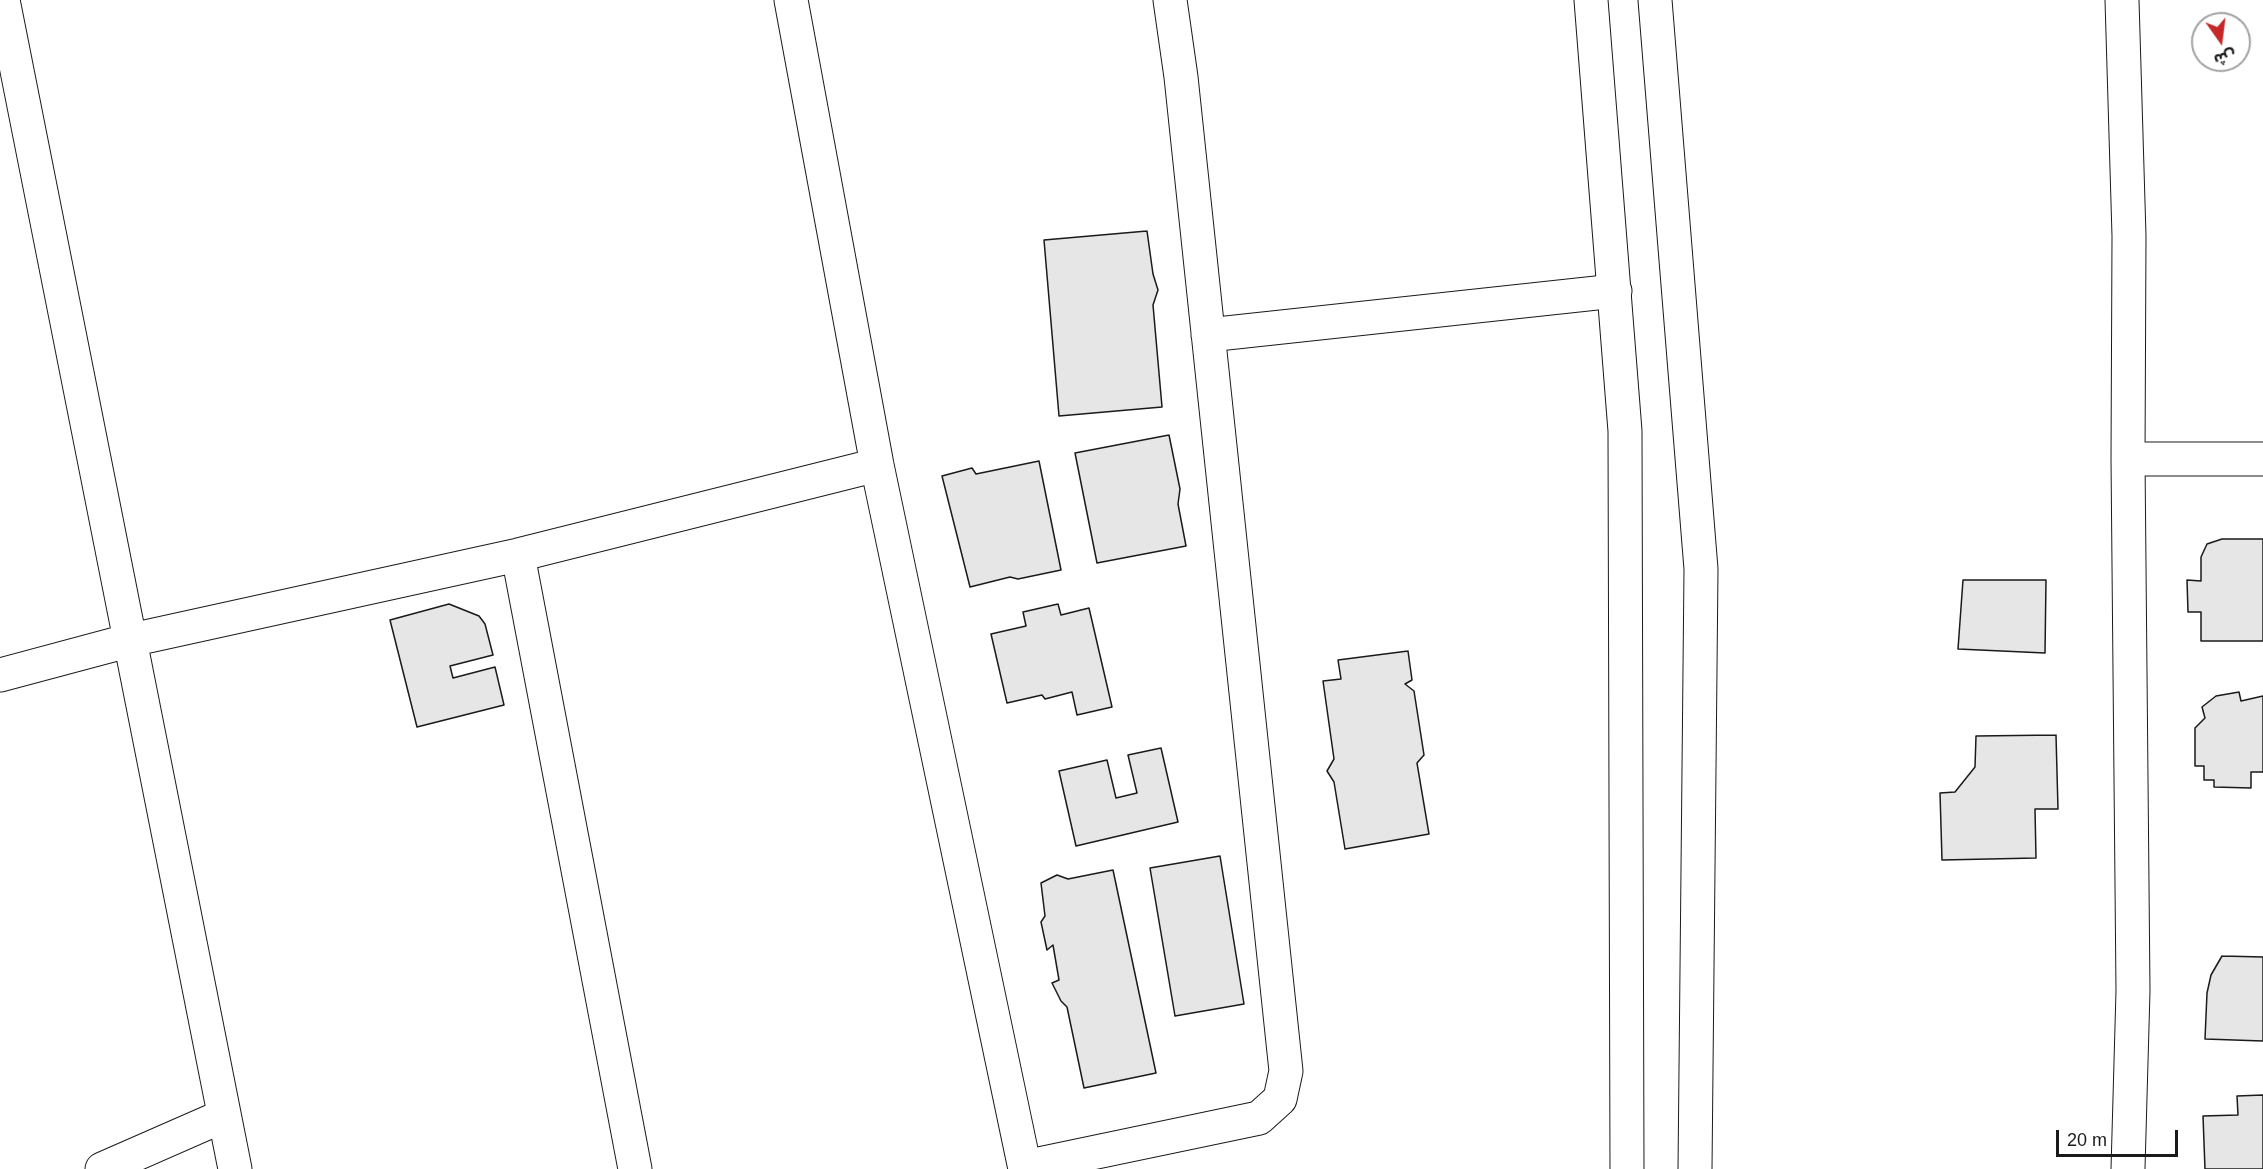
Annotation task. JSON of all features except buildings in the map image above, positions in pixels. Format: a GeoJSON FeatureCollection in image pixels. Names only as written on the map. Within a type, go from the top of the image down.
{"type":"FeatureCollection","features":[{"type":"Feature","properties":{"kind":"street"},"geometry":{"type":"LineString","coordinates":[[3,0],[14,128],[131,640],[235,1169]]}},
{"type":"Feature","properties":{"kind":"street"},"geometry":{"type":"LineString","coordinates":[[791,0],[877,465],[1025,1168],[1259,1118],[1280,1099],[1286,1071],[1183,89],[1170,0]]}},
{"type":"Feature","properties":{"kind":"street"},"geometry":{"type":"LineString","coordinates":[[1591,0],[1625,431],[1628,1169]]}},
{"type":"Feature","properties":{"kind":"street"},"geometry":{"type":"LineString","coordinates":[[1655,0],[1701,569],[1695,1169]]}},
{"type":"Feature","properties":{"kind":"street"},"geometry":{"type":"LineString","coordinates":[[2122,0],[2129,236],[2128,459],[2133,991],[2128,1169]]}},
{"type":"Feature","properties":{"kind":"street"},"geometry":{"type":"LineString","coordinates":[[1208,335],[1615,291]]}},
{"type":"Feature","properties":{"kind":"street"},"geometry":{"type":"LineString","coordinates":[[2128,459],[2263,459]]}},
{"type":"Feature","properties":{"kind":"street"},"geometry":{"type":"LineString","coordinates":[[0,675],[131,640],[519,555],[877,465]]}},
{"type":"Feature","properties":{"kind":"street"},"geometry":{"type":"LineString","coordinates":[[519,555],[635,1169]]}},
{"type":"Feature","properties":{"kind":"street"},"geometry":{"type":"LineString","coordinates":[[102,1169],[223,1116]]}}]}
